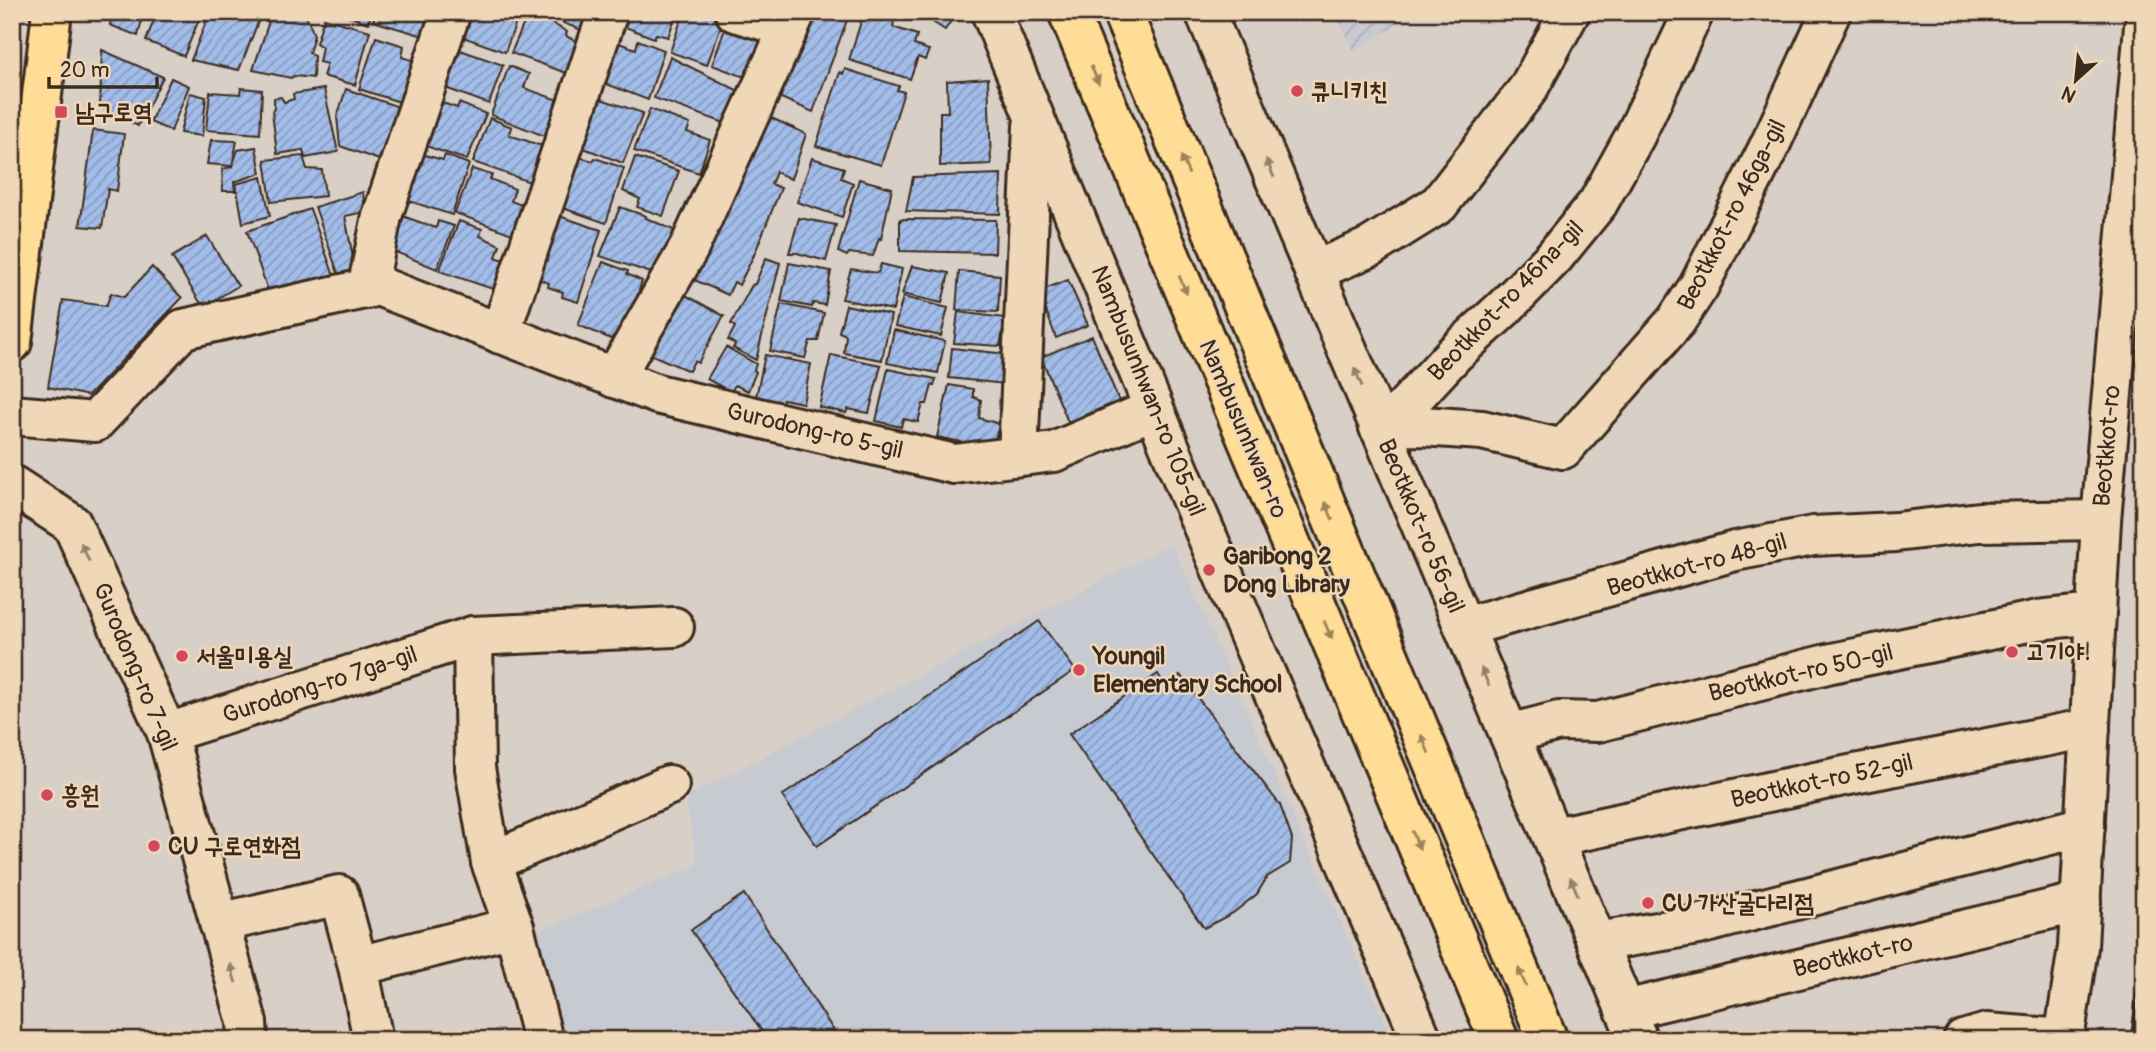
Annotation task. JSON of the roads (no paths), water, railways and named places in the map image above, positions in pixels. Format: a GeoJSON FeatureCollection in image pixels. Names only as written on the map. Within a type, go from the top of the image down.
{"type":"FeatureCollection","features":[{"type":"Feature","properties":{"kind":"main road"},"geometry":{"type":"LineString","coordinates":[[12,340],[52,12]]}},
{"type":"Feature","properties":{"kind":"main road","name":"Nambusunhwan-ro"},"geometry":{"type":"LineString","coordinates":[[1068,12],[1499,1040]]}},
{"type":"Feature","properties":{"kind":"main road","name":"Nambusunhwan-ro"},"geometry":{"type":"LineString","coordinates":[[1122,12],[1548,1040]]}},
{"type":"Feature","properties":{"kind":"street"},"geometry":{"type":"LineString","coordinates":[[367,289],[382,216],[451,12]]}},
{"type":"Feature","properties":{"kind":"street"},"geometry":{"type":"LineString","coordinates":[[500,334],[608,12]]}},
{"type":"Feature","properties":{"kind":"street"},"geometry":{"type":"LineString","coordinates":[[614,378],[689,248],[792,20],[736,12]]}},
{"type":"Feature","properties":{"kind":"street","name":"Nambusunhwan-ro 105-gil"},"geometry":{"type":"LineString","coordinates":[[991,12],[1154,409],[1422,1040]]}},
{"type":"Feature","properties":{"kind":"street","name":"Beotkkot-ro 56-gil"},"geometry":{"type":"LineString","coordinates":[[1205,12],[1632,1025]]}},
{"type":"Feature","properties":{"kind":"street"},"geometry":{"type":"LineString","coordinates":[[1314,271],[1370,247],[1439,204],[1528,89],[1570,12]]}},
{"type":"Feature","properties":{"kind":"street","name":"Beotkkot-ro 46na-gil"},"geometry":{"type":"LineString","coordinates":[[1379,427],[1402,410],[1454,354],[1554,257],[1598,203],[1635,136],[1694,12]]}},
{"type":"Feature","properties":{"kind":"street","name":"Beotkkot-ro 46ga-gil"},"geometry":{"type":"LineString","coordinates":[[1379,427],[1421,426],[1482,430],[1563,449],[1676,321],[1699,286],[1770,145],[1831,12]]}},
{"type":"Feature","properties":{"kind":"street","name":"Beotkkot-ro"},"geometry":{"type":"LineString","coordinates":[[1963,1040],[1987,1033],[2064,1039],[2078,947],[2101,520],[2144,26]]}},
{"type":"Feature","properties":{"kind":"street"},"geometry":{"type":"LineString","coordinates":[[1018,456],[1033,114]]}},
{"type":"Feature","properties":{"kind":"street","name":"Gurodong-ro 5-gil"},"geometry":{"type":"LineString","coordinates":[[12,415],[94,422],[183,329],[378,286],[657,394],[954,464],[1054,452],[1154,409]]}},
{"type":"Feature","properties":{"kind":"street","name":"Gurodong-ro 7-gil"},"geometry":{"type":"LineString","coordinates":[[12,485],[72,524],[167,733],[247,1022],[248,1040]]}},
{"type":"Feature","properties":{"kind":"street","name":"Beotkkot-ro 48-gil"},"geometry":{"type":"LineString","coordinates":[[1464,627],[1735,551],[1813,536],[1896,532],[1979,522],[2101,520]]}},
{"type":"Feature","properties":{"kind":"street","name":"Beotkkot-ro 50-gil"},"geometry":{"type":"LineString","coordinates":[[1509,734],[1559,721],[1598,722],[1827,664],[2038,620],[2095,614]]}},
{"type":"Feature","properties":{"kind":"street","name":"Gurodong-ro 7ga-gil"},"geometry":{"type":"LineString","coordinates":[[167,733],[472,636],[674,627]]}},
{"type":"Feature","properties":{"kind":"street"},"geometry":{"type":"LineString","coordinates":[[472,636],[475,768],[491,862],[514,927],[543,1040]]}},
{"type":"Feature","properties":{"kind":"street","name":"Beotkkot-ro 52-gil"},"geometry":{"type":"LineString","coordinates":[[1553,837],[2090,728]]}},
{"type":"Feature","properties":{"kind":"street"},"geometry":{"type":"LineString","coordinates":[[491,862],[669,785]]}},
{"type":"Feature","properties":{"kind":"street"},"geometry":{"type":"LineString","coordinates":[[1598,942],[1698,925],[2085,826]]}},
{"type":"Feature","properties":{"kind":"street"},"geometry":{"type":"LineString","coordinates":[[219,923],[339,895],[373,1040]]}},
{"type":"Feature","properties":{"kind":"street","name":"Beotkkot-ro"},"geometry":{"type":"LineString","coordinates":[[1632,1025],[2081,902]]}},
{"type":"Feature","properties":{"kind":"street"},"geometry":{"type":"LineString","coordinates":[[358,967],[514,927]]}},
{"type":"Feature","properties":{"kind":"railway"},"geometry":{"type":"LineString","coordinates":[[2132,1040],[2144,947]]}},
{"type":"Feature","properties":{"kind":"place","name":"큐니키친"},"geometry":{"type":"Point","coordinates":[1297,91]}},
{"type":"Feature","properties":{"kind":"place","name":"남구로역"},"geometry":{"type":"Point","coordinates":[61,112]}},
{"type":"Feature","properties":{"kind":"place","name":"Garibong 2 Dong Library"},"geometry":{"type":"Point","coordinates":[1209,570]}},
{"type":"Feature","properties":{"kind":"place","name":"고기야!"},"geometry":{"type":"Point","coordinates":[2012,652]}},
{"type":"Feature","properties":{"kind":"place","name":"서울미용실"},"geometry":{"type":"Point","coordinates":[182,656]}},
{"type":"Feature","properties":{"kind":"place","name":"Youngil Elementary School"},"geometry":{"type":"Point","coordinates":[1079,670]}},
{"type":"Feature","properties":{"kind":"place","name":"흥원"},"geometry":{"type":"Point","coordinates":[47,795]}},
{"type":"Feature","properties":{"kind":"place","name":"CU 구로연화점"},"geometry":{"type":"Point","coordinates":[154,846]}},
{"type":"Feature","properties":{"kind":"place","name":"CU 가산굴다리점"},"geometry":{"type":"Point","coordinates":[1648,903]}}]}
